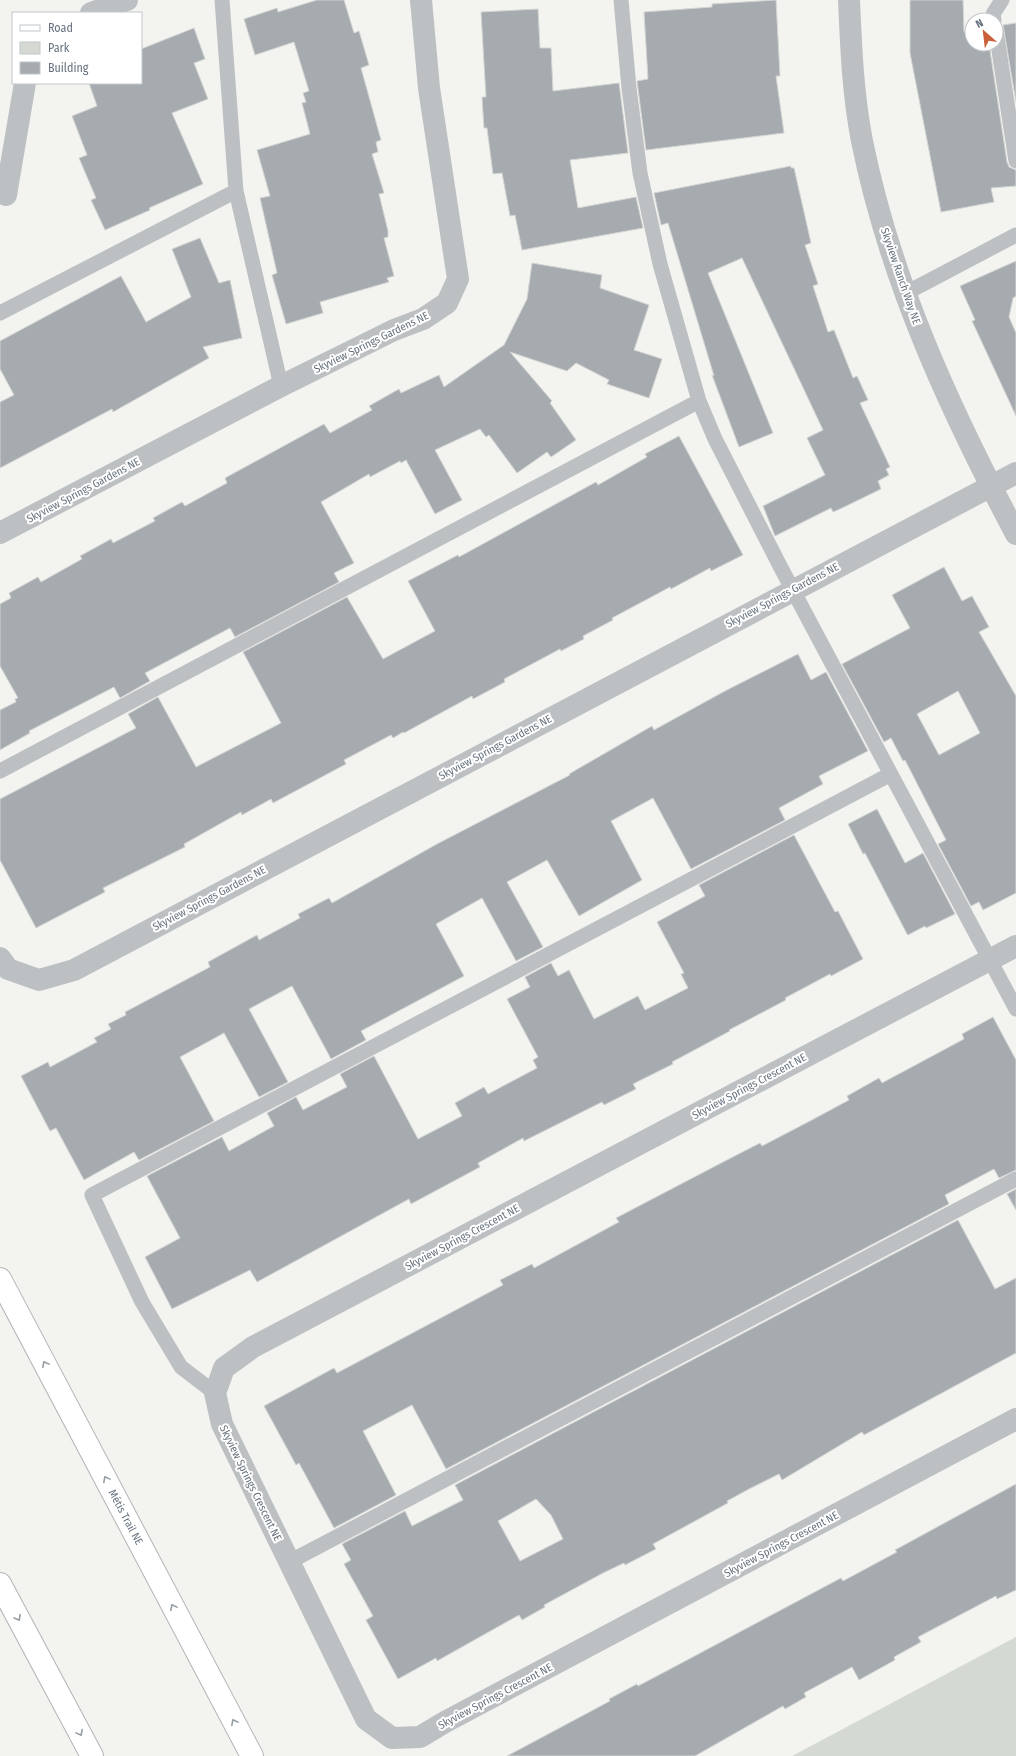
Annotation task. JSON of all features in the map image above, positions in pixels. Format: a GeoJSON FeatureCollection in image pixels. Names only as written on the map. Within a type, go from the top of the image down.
{"type":"FeatureCollection","features":[{"type":"Feature","properties":{"kind":"main road","name":"Métis Trail NE"},"geometry":{"type":"LineString","coordinates":[[0,1279],[252,1756]]}},
{"type":"Feature","properties":{"kind":"main road"},"geometry":{"type":"LineString","coordinates":[[0,1584],[92,1756]]}},
{"type":"Feature","properties":{"kind":"street"},"geometry":{"type":"LineString","coordinates":[[94,12],[127,0]]}},
{"type":"Feature","properties":{"kind":"street","name":"Skyview Springs Gardens NE"},"geometry":{"type":"LineString","coordinates":[[0,533],[281,386],[394,330],[423,319],[447,303],[458,279],[429,88],[421,0]]}},
{"type":"Feature","properties":{"kind":"street","name":"Skyview Ranch Way NE"},"geometry":{"type":"LineString","coordinates":[[849,0],[852,54],[862,141],[883,224],[906,294],[931,361],[990,486],[1016,534]]}},
{"type":"Feature","properties":{"kind":"street"},"geometry":{"type":"LineString","coordinates":[[6,195],[25,84]]}},
{"type":"Feature","properties":{"kind":"street","name":"Skyview Springs Gardens NE"},"geometry":{"type":"LineString","coordinates":[[0,958],[8,969],[39,980],[74,970],[792,589],[1016,473]]}},
{"type":"Feature","properties":{"kind":"street","name":"Skyview Springs Crescent NE"},"geometry":{"type":"LineString","coordinates":[[1016,946],[253,1347],[224,1368],[215,1393],[222,1424],[366,1719],[392,1738],[420,1737],[445,1722],[1016,1419]]}},
{"type":"Feature","properties":{"kind":"lane"},"geometry":{"type":"LineString","coordinates":[[222,0],[236,191],[281,386]]}},
{"type":"Feature","properties":{"kind":"lane"},"geometry":{"type":"LineString","coordinates":[[621,0],[629,88],[640,173],[660,264],[699,401],[715,439],[792,589],[1016,1009]]}},
{"type":"Feature","properties":{"kind":"lane"},"geometry":{"type":"LineString","coordinates":[[994,12],[1002,0]]}},
{"type":"Feature","properties":{"kind":"lane"},"geometry":{"type":"LineString","coordinates":[[999,52],[1016,161]]}},
{"type":"Feature","properties":{"kind":"lane"},"geometry":{"type":"LineString","coordinates":[[0,313],[236,191]]}},
{"type":"Feature","properties":{"kind":"lane"},"geometry":{"type":"LineString","coordinates":[[906,294],[1016,235]]}},
{"type":"Feature","properties":{"kind":"lane"},"geometry":{"type":"LineString","coordinates":[[0,771],[699,401]]}},
{"type":"Feature","properties":{"kind":"lane"},"geometry":{"type":"LineString","coordinates":[[215,1393],[181,1367],[142,1302],[92,1195],[890,774]]}},
{"type":"Feature","properties":{"kind":"lane"},"geometry":{"type":"LineString","coordinates":[[289,1562],[1016,1179]]}},
{"type":"Feature","properties":{"kind":"green space"},"geometry":{"type":"Polygon","coordinates":[[[1016,1637],[1016,1756],[792,1756],[1016,1637]]]}},
{"type":"Feature","properties":{"kind":"building"},"geometry":{"type":"Polygon","coordinates":[[[317,0],[344,0],[354,33],[359,31],[369,65],[361,68],[381,140],[376,142],[378,152],[372,154],[384,193],[379,194],[388,231],[388,237],[384,238],[394,276],[387,278],[389,282],[320,302],[323,313],[286,324],[272,275],[277,273],[260,198],[270,196],[257,150],[310,134],[302,103],[306,102],[303,93],[309,91],[294,42],[255,55],[244,19],[277,8],[278,12],[317,0]]]}},
{"type":"Feature","properties":{"kind":"building"},"geometry":{"type":"Polygon","coordinates":[[[776,0],[780,76],[776,76],[784,133],[646,150],[637,81],[648,79],[644,12],[712,7],[712,4],[776,0]]]}},
{"type":"Feature","properties":{"kind":"building"},"geometry":{"type":"Polygon","coordinates":[[[910,0],[963,0],[964,52],[990,52],[1007,162],[1009,167],[1016,170],[1016,186],[991,188],[994,202],[941,212],[910,53],[910,0]]]}},
{"type":"Feature","properties":{"kind":"building"},"geometry":{"type":"Polygon","coordinates":[[[538,9],[540,48],[551,48],[553,91],[619,83],[628,153],[570,160],[578,208],[636,197],[643,228],[522,250],[515,215],[510,216],[502,173],[493,174],[487,128],[484,128],[482,97],[486,97],[481,12],[538,9]]]}},
{"type":"Feature","properties":{"kind":"building"},"geometry":{"type":"Polygon","coordinates":[[[1016,23],[1016,102],[1004,31],[1004,25],[1016,23]]]}},
{"type":"Feature","properties":{"kind":"building"},"geometry":{"type":"Polygon","coordinates":[[[194,28],[205,59],[194,63],[208,99],[172,113],[203,184],[149,208],[150,210],[105,230],[91,200],[96,198],[79,158],[87,155],[72,116],[97,106],[89,84],[142,84],[142,49],[194,28]]]}},
{"type":"Feature","properties":{"kind":"building"},"geometry":{"type":"Polygon","coordinates":[[[791,166],[791,168],[794,168],[811,243],[805,245],[818,284],[813,286],[828,332],[834,330],[853,378],[857,376],[868,400],[860,403],[890,467],[886,469],[889,475],[878,481],[881,489],[833,512],[831,508],[775,536],[763,506],[825,475],[807,438],[823,430],[742,258],[708,273],[773,433],[739,447],[712,375],[714,376],[668,223],[661,225],[654,193],[791,166]]]}},
{"type":"Feature","properties":{"kind":"building"},"geometry":{"type":"Polygon","coordinates":[[[200,238],[219,283],[230,280],[242,338],[203,347],[209,358],[113,412],[112,409],[0,468],[0,402],[14,395],[0,369],[0,341],[121,276],[146,322],[191,297],[172,249],[200,238]]]}},
{"type":"Feature","properties":{"kind":"building"},"geometry":{"type":"Polygon","coordinates":[[[1016,261],[1016,296],[1013,298],[1009,317],[1016,333],[1016,416],[972,321],[975,320],[960,286],[1016,261]]]}},
{"type":"Feature","properties":{"kind":"building"},"geometry":{"type":"Polygon","coordinates":[[[532,263],[602,275],[600,288],[649,305],[634,350],[662,359],[649,398],[607,384],[609,380],[576,363],[567,371],[510,352],[552,401],[550,403],[576,440],[551,457],[547,452],[517,473],[489,435],[486,437],[480,429],[435,450],[462,500],[435,514],[406,460],[401,463],[400,461],[370,477],[369,474],[321,502],[354,563],[334,573],[339,582],[235,637],[230,628],[145,673],[150,681],[120,698],[114,687],[29,731],[30,733],[0,750],[0,710],[16,702],[15,699],[18,698],[0,666],[0,604],[11,598],[9,593],[38,577],[41,582],[82,559],[80,556],[111,539],[113,543],[155,521],[153,518],[182,502],[185,506],[227,483],[225,478],[324,424],[330,433],[372,410],[369,406],[399,389],[401,393],[439,375],[444,387],[504,345],[527,299],[532,263]]]}},
{"type":"Feature","properties":{"kind":"building"},"geometry":{"type":"Polygon","coordinates":[[[679,436],[743,555],[711,571],[710,568],[671,589],[670,587],[612,618],[613,620],[583,636],[584,639],[561,651],[560,649],[504,679],[505,682],[473,699],[472,696],[404,733],[403,732],[393,738],[391,735],[344,760],[346,764],[273,803],[271,799],[242,815],[241,812],[184,844],[185,847],[103,888],[105,892],[36,928],[0,860],[0,799],[136,728],[128,714],[158,697],[196,767],[281,723],[243,652],[347,597],[383,659],[435,631],[408,581],[458,555],[459,557],[596,482],[598,485],[647,457],[645,454],[679,436]]]}},
{"type":"Feature","properties":{"kind":"building"},"geometry":{"type":"Polygon","coordinates":[[[944,567],[962,601],[972,596],[989,627],[979,632],[1016,696],[1016,893],[983,910],[979,902],[971,906],[938,844],[946,840],[905,760],[903,761],[891,738],[884,742],[842,664],[910,628],[892,595],[944,567]],[[958,691],[917,714],[939,755],[980,733],[958,691]]]}},
{"type":"Feature","properties":{"kind":"building"},"geometry":{"type":"Polygon","coordinates":[[[798,654],[811,680],[826,672],[868,751],[819,776],[823,784],[779,808],[785,820],[691,869],[653,798],[611,821],[642,880],[579,916],[547,860],[507,882],[543,947],[516,961],[482,898],[436,924],[464,976],[361,1031],[366,1040],[331,1059],[292,986],[249,1009],[288,1082],[259,1097],[224,1033],[180,1057],[214,1121],[139,1160],[134,1152],[84,1180],[56,1128],[50,1131],[21,1076],[48,1062],[50,1067],[97,1042],[94,1038],[111,1029],[108,1024],[126,1015],[125,1012],[210,967],[208,962],[257,935],[259,940],[300,918],[298,914],[329,898],[332,903],[437,844],[570,775],[569,774],[652,726],[654,730],[725,691],[798,654]]]}},
{"type":"Feature","properties":{"kind":"building"},"geometry":{"type":"Polygon","coordinates":[[[877,809],[905,863],[923,853],[955,914],[926,928],[925,926],[908,935],[907,934],[865,853],[863,854],[848,824],[877,809]]]}},
{"type":"Feature","properties":{"kind":"building"},"geometry":{"type":"Polygon","coordinates":[[[794,835],[835,912],[838,911],[863,959],[831,976],[830,974],[785,998],[786,1000],[672,1062],[673,1064],[633,1084],[636,1089],[604,1105],[602,1102],[524,1141],[523,1138],[478,1163],[480,1167],[411,1204],[409,1199],[257,1282],[250,1270],[172,1309],[145,1257],[180,1238],[147,1176],[222,1137],[229,1151],[274,1126],[267,1113],[296,1097],[303,1110],[347,1087],[340,1074],[374,1056],[418,1139],[462,1116],[455,1103],[484,1087],[488,1094],[537,1068],[533,1060],[538,1057],[507,999],[530,987],[525,977],[551,963],[558,976],[569,970],[594,1019],[638,996],[645,1010],[688,988],[681,974],[684,973],[657,922],[705,896],[699,885],[794,835]]]}},
{"type":"Feature","properties":{"kind":"building"},"geometry":{"type":"Polygon","coordinates":[[[993,1017],[1016,1060],[1016,1170],[999,1178],[994,1169],[945,1195],[949,1204],[446,1469],[412,1405],[363,1431],[396,1495],[334,1528],[299,1463],[296,1465],[264,1406],[334,1368],[337,1373],[503,1285],[500,1280],[532,1264],[534,1268],[619,1222],[616,1218],[760,1143],[762,1146],[810,1121],[849,1100],[847,1096],[879,1078],[882,1083],[964,1039],[962,1034],[993,1017]]]}},
{"type":"Feature","properties":{"kind":"building"},"geometry":{"type":"Polygon","coordinates":[[[1016,1189],[1016,1210],[1007,1194],[1016,1189]]]}},
{"type":"Feature","properties":{"kind":"building"},"geometry":{"type":"Polygon","coordinates":[[[958,1220],[995,1289],[1016,1278],[1016,1353],[864,1435],[862,1432],[782,1480],[779,1474],[749,1489],[727,1501],[728,1503],[653,1544],[656,1549],[625,1565],[624,1563],[603,1573],[544,1605],[545,1607],[522,1620],[519,1615],[437,1661],[436,1658],[398,1679],[366,1620],[373,1616],[344,1564],[351,1560],[342,1544],[405,1511],[412,1526],[463,1500],[455,1485],[958,1220]],[[536,1499],[498,1521],[520,1561],[563,1539],[551,1515],[536,1499]]]}},
{"type":"Feature","properties":{"kind":"building"},"geometry":{"type":"Polygon","coordinates":[[[1016,1484],[1016,1590],[997,1599],[996,1596],[918,1637],[921,1642],[894,1657],[895,1660],[859,1680],[852,1667],[804,1693],[806,1697],[785,1709],[783,1706],[695,1756],[507,1756],[610,1701],[609,1699],[637,1684],[638,1686],[841,1578],[843,1581],[897,1552],[895,1550],[1016,1484]]]}}]}
